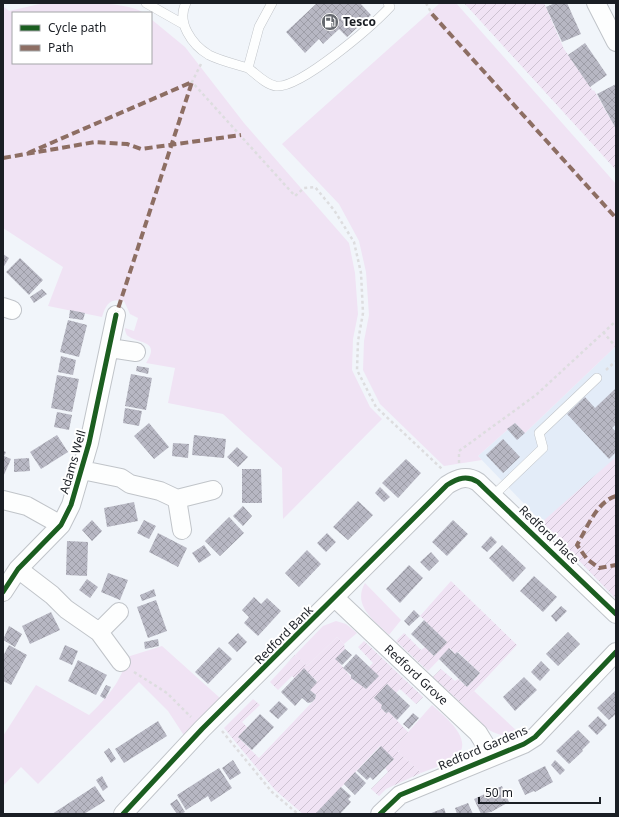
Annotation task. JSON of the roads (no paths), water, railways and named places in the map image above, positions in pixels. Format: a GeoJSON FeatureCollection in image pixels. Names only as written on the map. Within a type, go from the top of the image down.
{"type":"FeatureCollection","features":[{"type":"Feature","properties":{"kind":"street"},"geometry":{"type":"LineString","coordinates":[[596,3],[616,42]]}},
{"type":"Feature","properties":{"kind":"street","name":"Adams Well"},"geometry":{"type":"LineString","coordinates":[[3,592],[18,569],[60,525],[70,505],[82,470],[89,443],[116,315]]}},
{"type":"Feature","properties":{"kind":"street"},"geometry":{"type":"LineString","coordinates":[[110,348],[136,352]]}},
{"type":"Feature","properties":{"kind":"street","name":"Adams Well"},"geometry":{"type":"LineString","coordinates":[[82,470],[121,478],[130,484],[160,491],[177,500]]}},
{"type":"Feature","properties":{"kind":"street","name":"Redford Place"},"geometry":{"type":"LineString","coordinates":[[459,479],[471,478],[494,495],[616,614]]}},
{"type":"Feature","properties":{"kind":"street","name":"Redford Bank"},"geometry":{"type":"LineString","coordinates":[[123,814],[207,724],[447,484],[459,479]]}},
{"type":"Feature","properties":{"kind":"street"},"geometry":{"type":"LineString","coordinates":[[182,530],[177,500],[213,490]]}},
{"type":"Feature","properties":{"kind":"street"},"geometry":{"type":"LineString","coordinates":[[3,500],[27,506],[60,525]]}},
{"type":"Feature","properties":{"kind":"street"},"geometry":{"type":"LineString","coordinates":[[18,569],[52,595],[66,609],[99,632],[121,662]]}},
{"type":"Feature","properties":{"kind":"street","name":"Redford Grove"},"geometry":{"type":"LineString","coordinates":[[334,598],[478,733],[486,746],[490,758]]}},
{"type":"Feature","properties":{"kind":"street"},"geometry":{"type":"LineString","coordinates":[[99,632],[119,612]]}},
{"type":"Feature","properties":{"kind":"street","name":"Redford Gardens"},"geometry":{"type":"LineString","coordinates":[[380,814],[400,795],[524,744],[535,737],[616,652]]}},
{"type":"Feature","properties":{"kind":"lane"},"geometry":{"type":"LineString","coordinates":[[146,3],[183,24]]}},
{"type":"Feature","properties":{"kind":"lane"},"geometry":{"type":"LineString","coordinates":[[186,3],[183,9],[183,24],[192,40],[208,54],[248,68],[267,83],[274,86],[281,86],[319,66],[348,46],[390,7],[388,3]]}},
{"type":"Feature","properties":{"kind":"lane"},"geometry":{"type":"LineString","coordinates":[[248,68],[259,27],[272,3]]}},
{"type":"Feature","properties":{"kind":"lane"},"geometry":{"type":"LineString","coordinates":[[494,495],[543,448],[539,434],[597,378]]}},
{"type":"Feature","properties":{"kind":"place","name":"Tesco"},"geometry":{"type":"Point","coordinates":[330,22]}}]}
